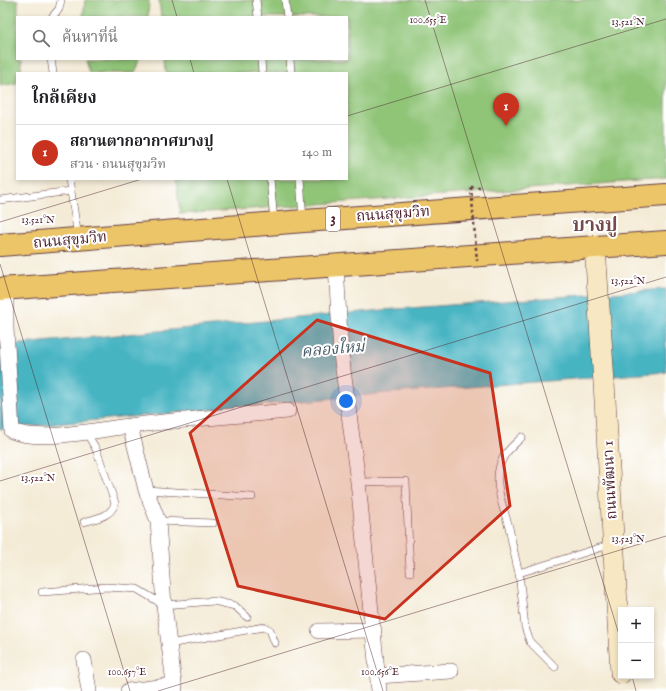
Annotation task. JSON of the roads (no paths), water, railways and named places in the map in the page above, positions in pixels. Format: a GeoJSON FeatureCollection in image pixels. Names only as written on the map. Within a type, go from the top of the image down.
{"type":"FeatureCollection","features":[{"type":"Feature","properties":{"kind":"highway","name":"ถนนสุขุมวิท"},"geometry":{"type":"LineString","coordinates":[[0,245],[304,220],[666,196]]}},
{"type":"Feature","properties":{"kind":"highway"},"geometry":{"type":"LineString","coordinates":[[3,289],[666,242]]}},
{"type":"Feature","properties":{"kind":"main road","name":"ถนนพัฒนา 1"},"geometry":{"type":"LineString","coordinates":[[595,247],[619,643]]}},
{"type":"Feature","properties":{"kind":"main road"},"geometry":{"type":"LineString","coordinates":[[621,679],[622,691]]}},
{"type":"Feature","properties":{"kind":"street"},"geometry":{"type":"LineString","coordinates":[[336,265],[341,354],[358,482],[374,630],[378,684],[451,671]]}},
{"type":"Feature","properties":{"kind":"street"},"geometry":{"type":"LineString","coordinates":[[3,289],[12,431],[20,434],[35,436],[288,411]]}},
{"type":"Feature","properties":{"kind":"street"},"geometry":{"type":"LineString","coordinates":[[128,691],[174,688],[164,605],[158,521],[146,490],[130,426]]}},
{"type":"Feature","properties":{"kind":"street"},"geometry":{"type":"LineString","coordinates":[[319,631],[374,630]]}},
{"type":"Feature","properties":{"kind":"street"},"geometry":{"type":"LineString","coordinates":[[84,660],[89,691]]}},
{"type":"Feature","properties":{"kind":"lane"},"geometry":{"type":"LineString","coordinates":[[53,16],[59,9],[61,0]]}},
{"type":"Feature","properties":{"kind":"lane"},"geometry":{"type":"LineString","coordinates":[[256,0],[258,16]]}},
{"type":"Feature","properties":{"kind":"lane"},"geometry":{"type":"LineString","coordinates":[[285,0],[287,16]]}},
{"type":"Feature","properties":{"kind":"lane"},"geometry":{"type":"LineString","coordinates":[[51,60],[53,72]]}},
{"type":"Feature","properties":{"kind":"lane"},"geometry":{"type":"LineString","coordinates":[[261,60],[262,72]]}},
{"type":"Feature","properties":{"kind":"lane"},"geometry":{"type":"LineString","coordinates":[[290,60],[291,72]]}},
{"type":"Feature","properties":{"kind":"lane"},"geometry":{"type":"LineString","coordinates":[[69,180],[78,239]]}},
{"type":"Feature","properties":{"kind":"lane"},"geometry":{"type":"LineString","coordinates":[[270,180],[274,223]]}},
{"type":"Feature","properties":{"kind":"lane"},"geometry":{"type":"LineString","coordinates":[[300,180],[304,220]]}},
{"type":"Feature","properties":{"kind":"lane"},"geometry":{"type":"LineString","coordinates":[[0,200],[71,191]]}},
{"type":"Feature","properties":{"kind":"lane"},"geometry":{"type":"LineString","coordinates":[[84,522],[108,515],[114,509],[115,502],[96,449],[86,432]]}},
{"type":"Feature","properties":{"kind":"lane"},"geometry":{"type":"LineString","coordinates":[[522,437],[503,457],[499,472],[500,494],[503,512],[508,525],[519,573],[525,627],[530,642],[556,667]]}},
{"type":"Feature","properties":{"kind":"lane"},"geometry":{"type":"LineString","coordinates":[[358,482],[406,481],[410,572]]}},
{"type":"Feature","properties":{"kind":"lane"},"geometry":{"type":"LineString","coordinates":[[146,490],[252,497]]}},
{"type":"Feature","properties":{"kind":"lane"},"geometry":{"type":"LineString","coordinates":[[158,521],[213,523]]}},
{"type":"Feature","properties":{"kind":"lane"},"geometry":{"type":"LineString","coordinates":[[519,573],[614,543]]}},
{"type":"Feature","properties":{"kind":"lane"},"geometry":{"type":"LineString","coordinates":[[42,592],[107,587],[137,589],[164,605],[214,601],[235,606],[247,617]]}},
{"type":"Feature","properties":{"kind":"lane"},"geometry":{"type":"LineString","coordinates":[[169,644],[264,627],[270,630],[275,642]]}},
{"type":"Feature","properties":{"kind":"water","name":"คลองใหม่"},"geometry":{"type":"Polygon","coordinates":[[[666,289],[666,372],[389,393],[0,429],[0,346],[383,310],[666,289]]]}},
{"type":"Feature","properties":{"kind":"place","name":"สถานตากอากาศบางปู"},"geometry":{"type":"Point","coordinates":[506,126]}},
{"type":"Feature","properties":{"kind":"district","name":"บางปู"},"geometry":{"type":"Point","coordinates":[595,226]}}]}
